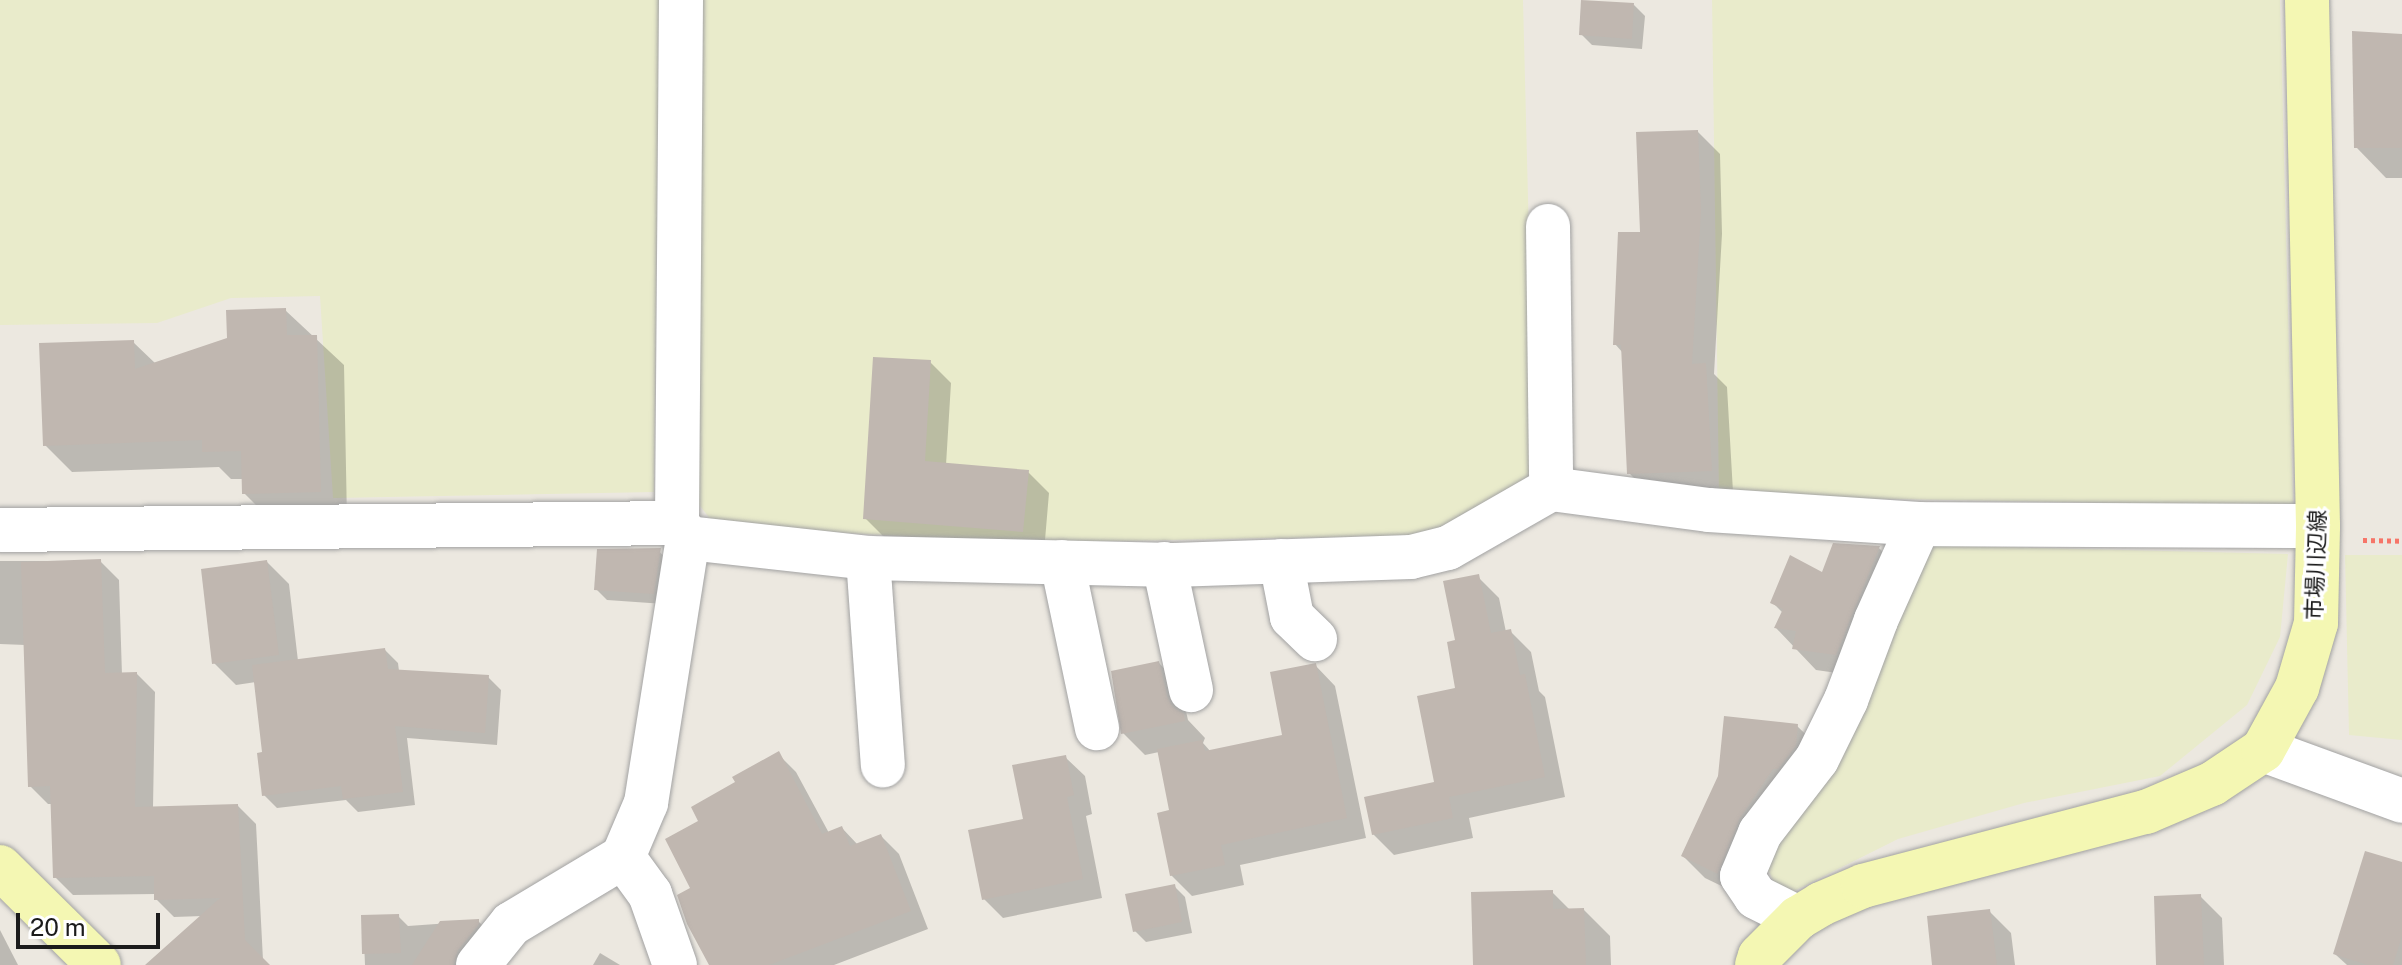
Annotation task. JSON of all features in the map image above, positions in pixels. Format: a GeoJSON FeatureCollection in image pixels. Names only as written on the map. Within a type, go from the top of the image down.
{"type":"FeatureCollection","features":[{"type":"Feature","properties":{"kind":"main road","name":"市場川辺線"},"geometry":{"type":"LineString","coordinates":[[1757,965],[1760,956],[1798,918],[1821,904],[1863,886],[2146,812],[2212,784],[2263,750],[2297,688],[2316,623],[2318,526],[2307,0]]}},
{"type":"Feature","properties":{"kind":"main road"},"geometry":{"type":"LineString","coordinates":[[0,867],[99,965]]}},
{"type":"Feature","properties":{"kind":"street"},"geometry":{"type":"LineString","coordinates":[[478,965],[511,924],[623,857],[646,803],[682,530],[681,0]]}},
{"type":"Feature","properties":{"kind":"street"},"geometry":{"type":"LineString","coordinates":[[1548,226],[1551,489]]}},
{"type":"Feature","properties":{"kind":"street"},"geometry":{"type":"LineString","coordinates":[[0,530],[682,530],[868,558],[1164,564],[1281,561],[1411,557],[1448,548],[1551,489],[1709,510],[1919,524],[2318,526]]}},
{"type":"Feature","properties":{"kind":"street"},"geometry":{"type":"LineString","coordinates":[[1798,918],[1756,897],[1742,876],[1760,833],[1817,759],[1846,700],[1876,620],[1919,524]]}},
{"type":"Feature","properties":{"kind":"street"},"geometry":{"type":"LineString","coordinates":[[868,558],[883,765]]}},
{"type":"Feature","properties":{"kind":"street"},"geometry":{"type":"LineString","coordinates":[[1281,561],[1292,617],[1315,639]]}},
{"type":"Feature","properties":{"kind":"street"},"geometry":{"type":"LineString","coordinates":[[1062,562],[1097,728]]}},
{"type":"Feature","properties":{"kind":"street"},"geometry":{"type":"LineString","coordinates":[[1164,564],[1191,690]]}},
{"type":"Feature","properties":{"kind":"street"},"geometry":{"type":"LineString","coordinates":[[2263,750],[2402,801]]}},
{"type":"Feature","properties":{"kind":"street"},"geometry":{"type":"LineString","coordinates":[[623,857],[650,894],[675,965]]}},
{"type":"Feature","properties":{"kind":"green space"},"geometry":{"type":"Polygon","coordinates":[[[0,0],[659,0],[654,492],[333,498],[320,296],[231,298],[157,323],[0,325],[0,0]]]}},
{"type":"Feature","properties":{"kind":"green space"},"geometry":{"type":"Polygon","coordinates":[[[703,0],[1523,0],[1535,473],[1435,535],[1017,543],[715,525],[697,502],[703,0]]]}},
{"type":"Feature","properties":{"kind":"green space"},"geometry":{"type":"Polygon","coordinates":[[[1712,0],[2280,0],[2293,506],[1719,496],[1712,0]]]}},
{"type":"Feature","properties":{"kind":"green space"},"geometry":{"type":"Polygon","coordinates":[[[1925,545],[2288,554],[2280,637],[2247,705],[2160,776],[2024,803],[1898,839],[1792,892],[1775,885],[1766,865],[1925,545]]]}},
{"type":"Feature","properties":{"kind":"green space"},"geometry":{"type":"Polygon","coordinates":[[[2345,555],[2402,555],[2402,740],[2349,735],[2345,555]]]}},
{"type":"Feature","properties":{"kind":"building"},"geometry":{"type":"Polygon","coordinates":[[[1581,0],[1634,3],[1632,39],[1579,35],[1581,0]]]}},
{"type":"Feature","properties":{"kind":"building"},"geometry":{"type":"Polygon","coordinates":[[[2352,31],[2402,34],[2402,148],[2354,148],[2352,31]]]}},
{"type":"Feature","properties":{"kind":"building"},"geometry":{"type":"Polygon","coordinates":[[[1698,130],[1701,211],[1692,364],[1706,363],[1712,471],[1627,474],[1621,345],[1613,345],[1618,232],[1640,232],[1636,132],[1698,130]]]}},
{"type":"Feature","properties":{"kind":"building"},"geometry":{"type":"Polygon","coordinates":[[[286,308],[287,335],[317,335],[321,492],[242,494],[241,451],[202,452],[202,440],[43,446],[39,343],[134,340],[135,369],[227,338],[226,310],[286,308]]]}},
{"type":"Feature","properties":{"kind":"building"},"geometry":{"type":"Polygon","coordinates":[[[873,357],[931,360],[925,461],[1029,470],[1023,532],[863,519],[873,357]]]}},
{"type":"Feature","properties":{"kind":"building"},"geometry":{"type":"Polygon","coordinates":[[[1833,543],[1880,546],[1836,655],[1792,649],[1796,631],[1774,628],[1783,609],[1770,603],[1790,555],[1822,572],[1833,543]]]}},
{"type":"Feature","properties":{"kind":"building"},"geometry":{"type":"Polygon","coordinates":[[[661,548],[654,594],[594,590],[597,549],[661,548]]]}},
{"type":"Feature","properties":{"kind":"building"},"geometry":{"type":"Polygon","coordinates":[[[101,559],[105,673],[137,672],[135,807],[238,804],[245,940],[270,965],[145,965],[220,898],[154,900],[154,876],[53,878],[50,786],[28,787],[21,562],[101,559]]]}},
{"type":"Feature","properties":{"kind":"building"},"geometry":{"type":"Polygon","coordinates":[[[267,560],[279,655],[212,664],[201,569],[267,560]]]}},
{"type":"Feature","properties":{"kind":"building"},"geometry":{"type":"Polygon","coordinates":[[[1479,574],[1491,633],[1511,629],[1520,675],[1525,674],[1545,777],[1449,797],[1453,818],[1372,835],[1364,797],[1434,782],[1417,696],[1455,688],[1447,642],[1455,640],[1443,581],[1479,574]]]}},
{"type":"Feature","properties":{"kind":"building"},"geometry":{"type":"Polygon","coordinates":[[[385,648],[388,669],[489,675],[485,733],[395,726],[403,792],[343,799],[341,786],[262,796],[257,753],[262,752],[252,665],[385,648]]]}},
{"type":"Feature","properties":{"kind":"building"},"geometry":{"type":"Polygon","coordinates":[[[1159,661],[1167,696],[1173,707],[1184,714],[1185,721],[1121,734],[1111,671],[1159,661]]]}},
{"type":"Feature","properties":{"kind":"building"},"geometry":{"type":"Polygon","coordinates":[[[1316,663],[1347,818],[1221,845],[1225,865],[1170,876],[1157,813],[1169,810],[1157,749],[1202,740],[1205,751],[1282,735],[1270,672],[1316,663]]]}},
{"type":"Feature","properties":{"kind":"building"},"geometry":{"type":"Polygon","coordinates":[[[1724,716],[1798,724],[1796,746],[1778,769],[1773,769],[1740,818],[1718,874],[1681,856],[1718,776],[1724,716]]]}},
{"type":"Feature","properties":{"kind":"building"},"geometry":{"type":"Polygon","coordinates":[[[779,751],[822,834],[842,826],[850,846],[881,834],[911,911],[769,965],[709,965],[687,924],[677,895],[690,888],[665,839],[698,821],[691,807],[735,782],[732,777],[779,751]]]}},
{"type":"Feature","properties":{"kind":"building"},"geometry":{"type":"Polygon","coordinates":[[[1066,755],[1074,795],[1067,797],[1083,879],[982,900],[968,830],[1023,819],[1012,765],[1066,755]]]}},
{"type":"Feature","properties":{"kind":"building"},"geometry":{"type":"Polygon","coordinates":[[[2365,851],[2402,862],[2402,936],[2393,965],[2368,965],[2333,954],[2365,851]]]}},
{"type":"Feature","properties":{"kind":"building"},"geometry":{"type":"Polygon","coordinates":[[[1175,884],[1182,922],[1133,932],[1125,894],[1175,884]]]}},
{"type":"Feature","properties":{"kind":"building"},"geometry":{"type":"Polygon","coordinates":[[[1553,890],[1553,909],[1584,908],[1586,965],[1473,965],[1471,892],[1553,890]]]}},
{"type":"Feature","properties":{"kind":"building"},"geometry":{"type":"Polygon","coordinates":[[[2201,894],[2204,965],[2156,965],[2154,896],[2201,894]]]}},
{"type":"Feature","properties":{"kind":"building"},"geometry":{"type":"Polygon","coordinates":[[[1990,909],[1997,965],[1932,965],[1927,916],[1990,909]]]}},
{"type":"Feature","properties":{"kind":"building"},"geometry":{"type":"Polygon","coordinates":[[[399,914],[401,953],[362,954],[361,915],[399,914]]]}},
{"type":"Feature","properties":{"kind":"building"},"geometry":{"type":"Polygon","coordinates":[[[479,919],[479,924],[458,950],[454,965],[412,965],[440,921],[479,919]]]}}]}
